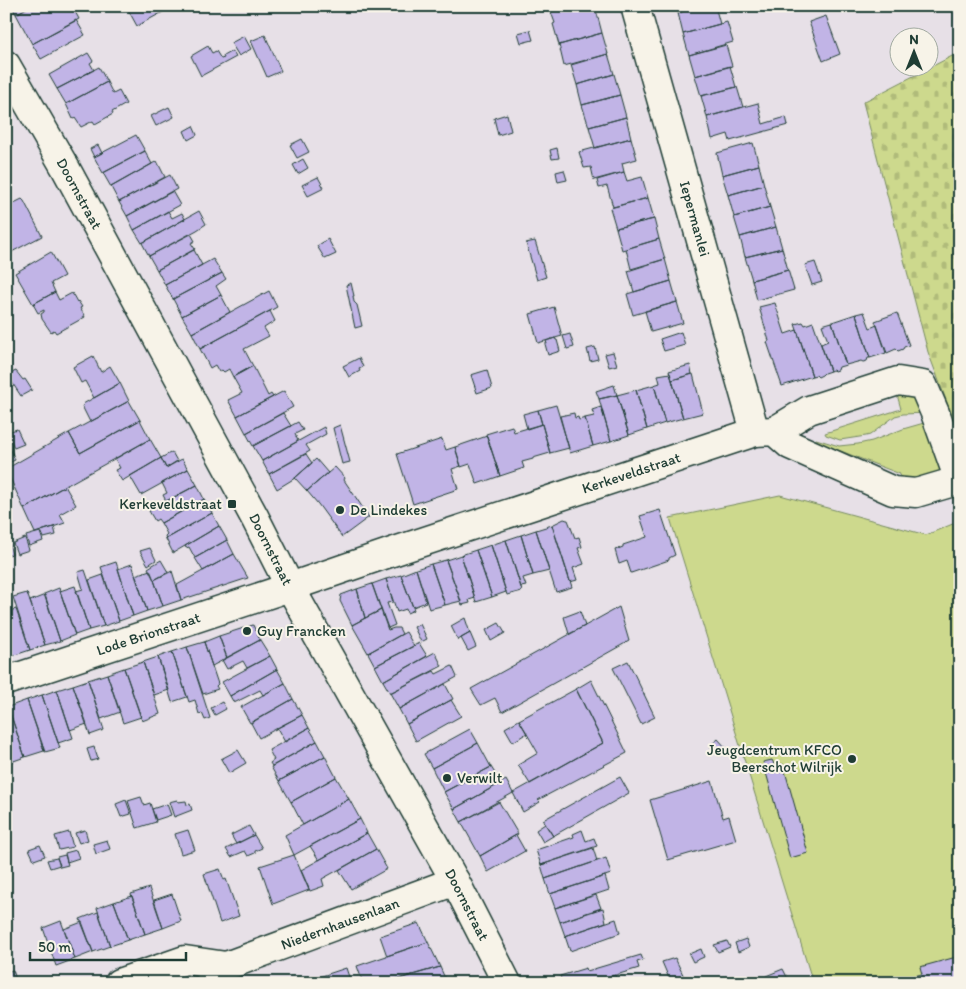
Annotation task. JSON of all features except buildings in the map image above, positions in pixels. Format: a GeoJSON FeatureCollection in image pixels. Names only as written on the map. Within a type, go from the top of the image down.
{"type":"FeatureCollection","features":[{"type":"Feature","properties":{"kind":"street","name":"Iepermanlei"},"geometry":{"type":"LineString","coordinates":[[635,6],[764,431]]}},
{"type":"Feature","properties":{"kind":"street","name":"Doornstraat"},"geometry":{"type":"LineString","coordinates":[[6,65],[76,186],[255,518],[290,587],[455,881],[507,983]]}},
{"type":"Feature","properties":{"kind":"street","name":"Kerkeveldstraat"},"geometry":{"type":"LineString","coordinates":[[290,587],[764,431],[809,410],[898,381],[923,385],[959,480],[916,493],[893,491],[790,445],[764,431]]}},
{"type":"Feature","properties":{"kind":"street","name":"Lode Brionstraat"},"geometry":{"type":"LineString","coordinates":[[6,681],[290,587]]}},
{"type":"Feature","properties":{"kind":"street","name":"Niedernhausenlaan"},"geometry":{"type":"LineString","coordinates":[[119,983],[185,960],[218,974],[455,881]]}},
{"type":"Feature","properties":{"kind":"green space"},"geometry":{"type":"Polygon","coordinates":[[[960,52],[960,437],[928,352],[863,102],[910,78],[938,78],[938,63],[960,52]]]}},
{"type":"Feature","properties":{"kind":"green space"},"geometry":{"type":"Polygon","coordinates":[[[896,391],[908,391],[928,413],[895,416],[866,436],[840,440],[826,435],[825,433],[901,409],[896,391]]]}},
{"type":"Feature","properties":{"kind":"green space"},"geometry":{"type":"Polygon","coordinates":[[[931,421],[942,464],[939,472],[924,483],[899,480],[900,474],[815,441],[816,439],[839,446],[858,444],[931,421]]]}},
{"type":"Feature","properties":{"kind":"green space","name":"Jeugdcentrum KFCO Beerschot Wilrijk"},"geometry":{"type":"Polygon","coordinates":[[[780,495],[926,535],[960,521],[960,983],[813,983],[670,518],[780,495]]]}},
{"type":"Feature","properties":{"kind":"place","name":"Kerkeveldstraat"},"geometry":{"type":"Point","coordinates":[232,504]}},
{"type":"Feature","properties":{"kind":"place","name":"De Lindekes"},"geometry":{"type":"Point","coordinates":[340,510]}},
{"type":"Feature","properties":{"kind":"place","name":"Guy Francken"},"geometry":{"type":"Point","coordinates":[247,631]}},
{"type":"Feature","properties":{"kind":"place","name":"Jeugdcentrum KFCO Beerschot Wilrijk"},"geometry":{"type":"Point","coordinates":[852,759]}},
{"type":"Feature","properties":{"kind":"place","name":"Verwilt"},"geometry":{"type":"Point","coordinates":[447,778]}}]}
